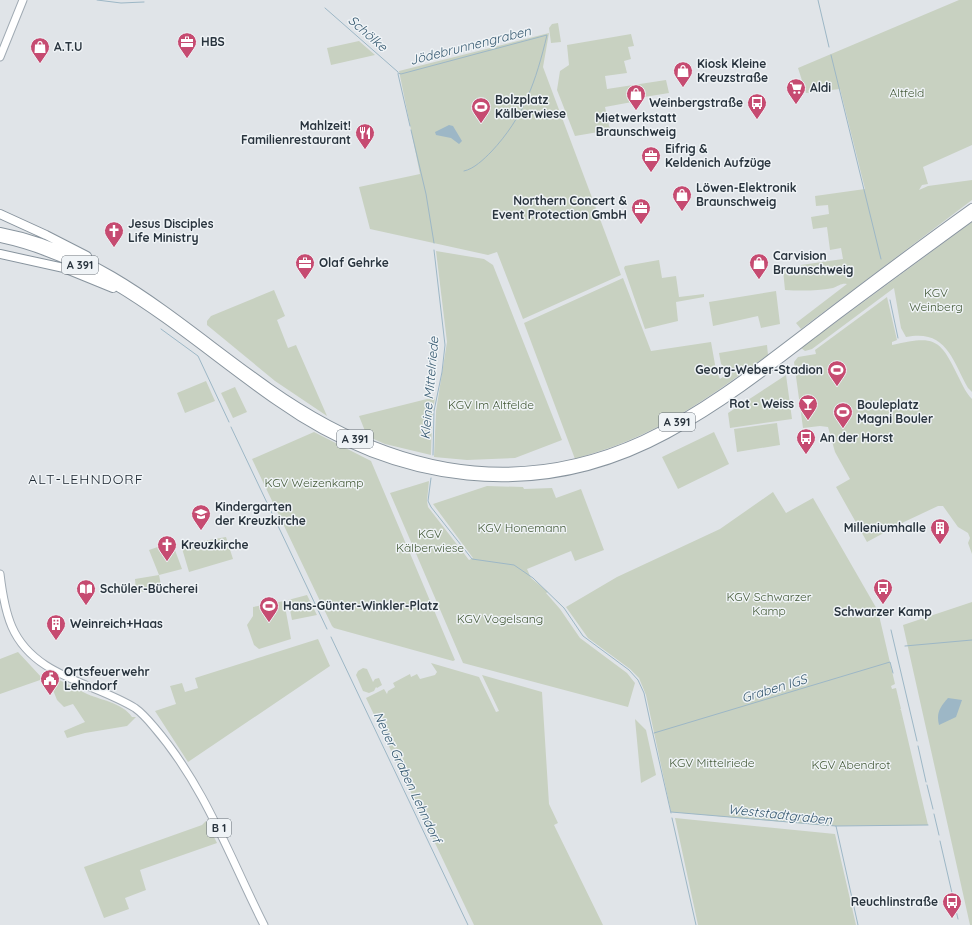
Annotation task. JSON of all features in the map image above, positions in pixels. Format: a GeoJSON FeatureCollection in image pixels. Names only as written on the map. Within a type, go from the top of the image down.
{"type":"FeatureCollection","features":[{"type":"Feature","properties":{"kind":"highway","name":"A 391"},"geometry":{"type":"LineString","coordinates":[[0,238],[35,247],[72,261],[106,278],[152,309],[286,407],[338,438],[375,454],[423,469],[461,476],[508,478],[567,468],[625,454],[666,435],[713,407],[972,208]]}},
{"type":"Feature","properties":{"kind":"highway"},"geometry":{"type":"LineString","coordinates":[[0,214],[98,262],[106,271]]}},
{"type":"Feature","properties":{"kind":"highway","name":"A 391"},"geometry":{"type":"LineString","coordinates":[[807,334],[972,216]]}},
{"type":"Feature","properties":{"kind":"highway","name":"A 391"},"geometry":{"type":"LineString","coordinates":[[0,232],[37,241],[66,252],[106,271],[151,300],[289,402],[341,433],[377,448],[414,460],[461,470],[508,472],[567,468]]}},
{"type":"Feature","properties":{"kind":"highway"},"geometry":{"type":"LineString","coordinates":[[0,254],[44,263],[80,274],[116,290],[145,308],[152,309]]}},
{"type":"Feature","properties":{"kind":"main road"},"geometry":{"type":"LineString","coordinates":[[0,48],[19,0]]}},
{"type":"Feature","properties":{"kind":"main road"},"geometry":{"type":"LineString","coordinates":[[0,56],[23,0]]}},
{"type":"Feature","properties":{"kind":"main road","name":"B 1"},"geometry":{"type":"LineString","coordinates":[[0,574],[4,600],[12,626],[21,643],[36,659],[58,673],[106,692],[136,709],[162,737],[186,771],[213,815],[264,925]]}},
{"type":"Feature","properties":{"kind":"green space","name":"Altfeld"},"geometry":{"type":"Polygon","coordinates":[[[959,0],[972,0],[972,145],[923,167],[928,184],[922,185],[919,190],[928,186],[972,180],[972,200],[801,329],[796,323],[847,284],[821,290],[785,290],[783,270],[801,268],[801,265],[843,259],[841,248],[830,250],[827,227],[813,229],[811,217],[829,214],[828,205],[816,206],[815,196],[865,189],[840,89],[806,93],[798,68],[959,0]]]}},
{"type":"Feature","properties":{"kind":"green space"},"geometry":{"type":"Polygon","coordinates":[[[558,23],[561,42],[551,43],[549,28],[552,24],[558,23]]]}},
{"type":"Feature","properties":{"kind":"green space"},"geometry":{"type":"Polygon","coordinates":[[[549,33],[543,67],[621,275],[523,319],[497,252],[488,255],[370,229],[359,187],[420,174],[399,71],[549,33]]]}},
{"type":"Feature","properties":{"kind":"green space"},"geometry":{"type":"Polygon","coordinates":[[[631,34],[634,46],[628,47],[631,59],[624,61],[627,73],[605,76],[607,89],[666,80],[669,93],[632,99],[632,102],[605,107],[610,130],[575,136],[557,90],[560,71],[569,65],[567,45],[631,34]]]}},
{"type":"Feature","properties":{"kind":"green space"},"geometry":{"type":"Polygon","coordinates":[[[359,41],[375,55],[331,65],[327,48],[359,41]]]}},
{"type":"Feature","properties":{"kind":"green space","name":"KGV Weinberg"},"geometry":{"type":"Polygon","coordinates":[[[972,222],[972,392],[968,388],[952,357],[939,342],[930,338],[919,336],[906,337],[901,328],[894,288],[812,349],[805,351],[801,348],[972,222]]]}},
{"type":"Feature","properties":{"kind":"green space","name":"KGV Im Altfelde"},"geometry":{"type":"Polygon","coordinates":[[[436,251],[484,259],[493,265],[562,440],[515,458],[467,460],[434,457],[436,411],[447,342],[436,251]]]}},
{"type":"Feature","properties":{"kind":"green space"},"geometry":{"type":"Polygon","coordinates":[[[659,260],[662,278],[676,276],[679,297],[704,294],[704,297],[676,302],[678,321],[645,329],[624,268],[625,266],[659,260]]]}},
{"type":"Feature","properties":{"kind":"green space"},"geometry":{"type":"Polygon","coordinates":[[[623,278],[651,351],[711,342],[716,370],[720,379],[730,372],[721,364],[719,353],[767,345],[768,355],[706,398],[658,427],[625,442],[575,459],[524,323],[623,278]]]}},
{"type":"Feature","properties":{"kind":"green space"},"geometry":{"type":"Polygon","coordinates":[[[274,290],[285,316],[277,320],[288,348],[296,345],[327,416],[275,381],[207,325],[207,321],[211,316],[274,290]]]}},
{"type":"Feature","properties":{"kind":"green space"},"geometry":{"type":"Polygon","coordinates":[[[776,291],[780,324],[761,328],[758,316],[713,326],[709,302],[776,291]]]}},
{"type":"Feature","properties":{"kind":"green space"},"geometry":{"type":"Polygon","coordinates":[[[887,297],[897,340],[892,342],[892,345],[918,340],[927,340],[941,347],[972,399],[972,554],[968,543],[970,538],[968,533],[958,527],[943,506],[938,506],[904,522],[867,542],[836,487],[850,479],[835,452],[828,427],[820,426],[803,428],[794,362],[798,357],[816,354],[815,350],[887,297]]]}},
{"type":"Feature","properties":{"kind":"green space"},"geometry":{"type":"Polygon","coordinates":[[[786,375],[792,419],[730,428],[728,413],[786,375]]]}},
{"type":"Feature","properties":{"kind":"green space"},"geometry":{"type":"Polygon","coordinates":[[[206,381],[215,401],[185,413],[177,393],[206,381]]]}},
{"type":"Feature","properties":{"kind":"green space"},"geometry":{"type":"Polygon","coordinates":[[[235,387],[247,412],[233,418],[221,393],[235,387]]]}},
{"type":"Feature","properties":{"kind":"green space"},"geometry":{"type":"Polygon","coordinates":[[[435,397],[432,420],[431,455],[385,444],[367,436],[359,416],[435,397]]]}},
{"type":"Feature","properties":{"kind":"green space"},"geometry":{"type":"Polygon","coordinates":[[[777,423],[780,445],[737,452],[734,429],[777,423]]]}},
{"type":"Feature","properties":{"kind":"green space","name":"KGV Weizenkamp"},"geometry":{"type":"Polygon","coordinates":[[[314,432],[371,461],[455,660],[453,661],[334,628],[332,626],[252,459],[314,432]]]}},
{"type":"Feature","properties":{"kind":"green space"},"geometry":{"type":"Polygon","coordinates":[[[714,432],[729,464],[678,489],[662,457],[714,432]]]}},
{"type":"Feature","properties":{"kind":"green space"},"geometry":{"type":"Polygon","coordinates":[[[429,481],[427,501],[428,507],[469,560],[473,558],[433,504],[487,486],[523,487],[524,489],[552,488],[556,498],[581,489],[604,550],[575,561],[571,551],[527,569],[531,578],[548,592],[546,593],[560,609],[580,638],[627,673],[635,683],[628,707],[463,663],[390,493],[429,481]]]}},
{"type":"Feature","properties":{"kind":"green space"},"geometry":{"type":"Polygon","coordinates":[[[773,492],[786,513],[813,498],[878,611],[895,684],[891,686],[892,689],[896,688],[928,825],[828,826],[671,812],[646,695],[639,678],[630,669],[588,638],[566,607],[617,577],[720,529],[773,492]]]}},
{"type":"Feature","properties":{"kind":"green space"},"geometry":{"type":"Polygon","coordinates":[[[226,537],[233,559],[189,572],[181,545],[226,537]]]}},
{"type":"Feature","properties":{"kind":"green space"},"geometry":{"type":"Polygon","coordinates":[[[172,542],[182,569],[159,575],[149,550],[172,542]]]}},
{"type":"Feature","properties":{"kind":"green space"},"geometry":{"type":"Polygon","coordinates":[[[159,575],[162,590],[136,592],[135,579],[159,575]]]}},
{"type":"Feature","properties":{"kind":"green space"},"geometry":{"type":"Polygon","coordinates":[[[307,595],[317,615],[292,620],[288,600],[307,595]]]}},
{"type":"Feature","properties":{"kind":"green space","name":"Hans-Günter-Winkler-Platz"},"geometry":{"type":"Polygon","coordinates":[[[284,601],[291,639],[259,649],[254,645],[247,625],[253,616],[253,607],[284,601]]]}},
{"type":"Feature","properties":{"kind":"green space"},"geometry":{"type":"Polygon","coordinates":[[[972,602],[972,925],[970,925],[903,625],[972,602]]]}},
{"type":"Feature","properties":{"kind":"green space"},"geometry":{"type":"Polygon","coordinates":[[[318,639],[330,666],[188,762],[155,711],[176,704],[170,686],[182,683],[185,692],[198,688],[195,678],[318,639]]]}},
{"type":"Feature","properties":{"kind":"green space"},"geometry":{"type":"Polygon","coordinates":[[[18,652],[43,679],[0,694],[0,659],[18,652]]]}},
{"type":"Feature","properties":{"kind":"green space"},"geometry":{"type":"Polygon","coordinates":[[[431,663],[479,677],[496,712],[499,711],[482,675],[542,692],[549,804],[558,823],[554,825],[603,925],[474,925],[366,698],[384,689],[387,694],[388,691],[395,687],[393,683],[410,674],[411,677],[417,674],[420,679],[435,675],[437,672],[431,663]]]}},
{"type":"Feature","properties":{"kind":"green space"},"geometry":{"type":"Polygon","coordinates":[[[363,668],[367,669],[373,682],[375,679],[379,678],[382,685],[377,688],[376,687],[374,691],[369,693],[363,691],[356,675],[358,671],[363,668]]]}},
{"type":"Feature","properties":{"kind":"green space"},"geometry":{"type":"Polygon","coordinates":[[[59,680],[110,702],[128,712],[132,717],[136,717],[127,726],[85,733],[67,738],[64,731],[85,722],[73,704],[64,707],[57,700],[53,690],[59,680]]]}},
{"type":"Feature","properties":{"kind":"green space"},"geometry":{"type":"Polygon","coordinates":[[[635,719],[646,730],[656,775],[641,783],[635,719]]]}},
{"type":"Feature","properties":{"kind":"green space"},"geometry":{"type":"Polygon","coordinates":[[[675,818],[835,834],[856,925],[698,925],[675,818]]]}},
{"type":"Feature","properties":{"kind":"green space"},"geometry":{"type":"Polygon","coordinates":[[[206,821],[217,843],[140,870],[146,890],[125,898],[129,909],[104,918],[84,867],[202,825],[206,821]]]}},
{"type":"Feature","properties":{"kind":"water"},"geometry":{"type":"Polygon","coordinates":[[[449,125],[453,126],[462,141],[459,144],[451,138],[436,135],[435,132],[449,125]]]}},
{"type":"Feature","properties":{"kind":"water"},"geometry":{"type":"Polygon","coordinates":[[[948,698],[962,700],[956,717],[939,725],[939,710],[948,698]]]}},
{"type":"Feature","properties":{"kind":"waterway","name":"Schölke"},"geometry":{"type":"LineString","coordinates":[[97,0],[121,3],[144,2]]}},
{"type":"Feature","properties":{"kind":"waterway"},"geometry":{"type":"LineString","coordinates":[[818,0],[829,47]]}},
{"type":"Feature","properties":{"kind":"waterway","name":"Schölke"},"geometry":{"type":"LineString","coordinates":[[325,8],[398,72]]}},
{"type":"Feature","properties":{"kind":"waterway","name":"Jödebrunnengraben"},"geometry":{"type":"LineString","coordinates":[[398,73],[401,74],[547,35],[533,83],[520,112],[502,139],[491,152],[475,166],[464,171]]}},
{"type":"Feature","properties":{"kind":"waterway"},"geometry":{"type":"LineString","coordinates":[[831,55],[881,259]]}},
{"type":"Feature","properties":{"kind":"waterway","name":"Kleine Mittelriede"},"geometry":{"type":"LineString","coordinates":[[398,74],[410,126]]}},
{"type":"Feature","properties":{"kind":"waterway","name":"Kleine Mittelriede"},"geometry":{"type":"LineString","coordinates":[[411,130],[426,194],[434,243]]}},
{"type":"Feature","properties":{"kind":"waterway","name":"Kleine Mittelriede"},"geometry":{"type":"LineString","coordinates":[[433,455],[434,411],[442,372],[445,345],[434,250]]}},
{"type":"Feature","properties":{"kind":"waterway"},"geometry":{"type":"LineString","coordinates":[[890,300],[898,338]]}},
{"type":"Feature","properties":{"kind":"waterway","name":"Neuer Graben Lehndorf"},"geometry":{"type":"LineString","coordinates":[[161,329],[198,356],[229,422]]}},
{"type":"Feature","properties":{"kind":"waterway","name":"Neuer Graben Lehndorf"},"geometry":{"type":"LineString","coordinates":[[231,427],[327,629]]}},
{"type":"Feature","properties":{"kind":"waterway","name":"Kleine Mittelriede"},"geometry":{"type":"LineString","coordinates":[[431,478],[428,501],[431,507],[472,559],[514,565],[533,578],[564,608],[583,636],[629,670],[638,680],[644,693],[671,813]]}},
{"type":"Feature","properties":{"kind":"waterway"},"geometry":{"type":"LineString","coordinates":[[891,630],[917,741]]}},
{"type":"Feature","properties":{"kind":"waterway","name":"Neuer Graben Lehndorf"},"geometry":{"type":"LineString","coordinates":[[331,637],[468,925]]}},
{"type":"Feature","properties":{"kind":"waterway","name":"Graben IGS"},"geometry":{"type":"LineString","coordinates":[[905,646],[972,640]]}},
{"type":"Feature","properties":{"kind":"waterway","name":"Graben IGS"},"geometry":{"type":"LineString","coordinates":[[654,733],[890,662],[893,673]]}},
{"type":"Feature","properties":{"kind":"waterway"},"geometry":{"type":"LineString","coordinates":[[918,746],[926,782]]}},
{"type":"Feature","properties":{"kind":"waterway"},"geometry":{"type":"LineString","coordinates":[[927,785],[933,809]]}},
{"type":"Feature","properties":{"kind":"waterway","name":"Weststadtgraben"},"geometry":{"type":"LineString","coordinates":[[671,812],[836,826],[858,925]]}},
{"type":"Feature","properties":{"kind":"waterway"},"geometry":{"type":"LineString","coordinates":[[934,814],[939,835]]}},
{"type":"Feature","properties":{"kind":"waterway","name":"Kleine Mittelriede"},"geometry":{"type":"LineString","coordinates":[[672,818],[696,925]]}},
{"type":"Feature","properties":{"kind":"waterway"},"geometry":{"type":"LineString","coordinates":[[836,826],[928,825]]}},
{"type":"Feature","properties":{"kind":"waterway"},"geometry":{"type":"LineString","coordinates":[[940,841],[958,919]]}},
{"type":"Feature","properties":{"kind":"place","name":"HBS"},"geometry":{"type":"Point","coordinates":[187,59]}},
{"type":"Feature","properties":{"kind":"place","name":"A.T.U"},"geometry":{"type":"Point","coordinates":[40,64]}},
{"type":"Feature","properties":{"kind":"place","name":"Kiosk Kleine Kreuzstraße"},"geometry":{"type":"Point","coordinates":[683,88]}},
{"type":"Feature","properties":{"kind":"place","name":"Aldi"},"geometry":{"type":"Point","coordinates":[796,105]}},
{"type":"Feature","properties":{"kind":"place","name":"Mietwerkstatt Braunschweig"},"geometry":{"type":"Point","coordinates":[636,111]}},
{"type":"Feature","properties":{"kind":"place","name":"Weinbergstraße"},"geometry":{"type":"Point","coordinates":[757,120]}},
{"type":"Feature","properties":{"kind":"place","name":"Bolzplatz Kälberwiese"},"geometry":{"type":"Point","coordinates":[481,124]}},
{"type":"Feature","properties":{"kind":"place","name":"Mahlzeit! Familienrestaurant"},"geometry":{"type":"Point","coordinates":[365,150]}},
{"type":"Feature","properties":{"kind":"place","name":"Eifrig & Keldenich Aufzüge"},"geometry":{"type":"Point","coordinates":[651,173]}},
{"type":"Feature","properties":{"kind":"place","name":"Löwen-Elektronik Braunschweig"},"geometry":{"type":"Point","coordinates":[682,212]}},
{"type":"Feature","properties":{"kind":"place","name":"Northern Concert & Event Protection GmbH"},"geometry":{"type":"Point","coordinates":[641,225]}},
{"type":"Feature","properties":{"kind":"place","name":"Jesus Disciples Life Ministry"},"geometry":{"type":"Point","coordinates":[114,248]}},
{"type":"Feature","properties":{"kind":"place","name":"Olaf Gehrke"},"geometry":{"type":"Point","coordinates":[305,280]}},
{"type":"Feature","properties":{"kind":"place","name":"Carvision Braunschweig"},"geometry":{"type":"Point","coordinates":[759,280]}},
{"type":"Feature","properties":{"kind":"place","name":"Georg-Weber-Stadion"},"geometry":{"type":"Point","coordinates":[837,387]}},
{"type":"Feature","properties":{"kind":"place","name":"Rot - Weiss"},"geometry":{"type":"Point","coordinates":[808,421]}},
{"type":"Feature","properties":{"kind":"place","name":"Bouleplatz Magni Bouler"},"geometry":{"type":"Point","coordinates":[843,429]}},
{"type":"Feature","properties":{"kind":"place","name":"An der Horst"},"geometry":{"type":"Point","coordinates":[806,455]}},
{"type":"Feature","properties":{"kind":"place","name":"Kindergarten der Kreuzkirche"},"geometry":{"type":"Point","coordinates":[201,531]}},
{"type":"Feature","properties":{"kind":"place","name":"Milleniumhalle"},"geometry":{"type":"Point","coordinates":[940,545]}},
{"type":"Feature","properties":{"kind":"place","name":"Kreuzkirche"},"geometry":{"type":"Point","coordinates":[167,562]}},
{"type":"Feature","properties":{"kind":"place","name":"Schwarzer Kamp"},"geometry":{"type":"Point","coordinates":[883,605]}},
{"type":"Feature","properties":{"kind":"place","name":"Schüler-Bücherei"},"geometry":{"type":"Point","coordinates":[86,606]}},
{"type":"Feature","properties":{"kind":"place","name":"Hans-Günter-Winkler-Platz"},"geometry":{"type":"Point","coordinates":[269,623]}},
{"type":"Feature","properties":{"kind":"place","name":"Weinreich+Haas"},"geometry":{"type":"Point","coordinates":[56,641]}},
{"type":"Feature","properties":{"kind":"place","name":"Ortsfeuerwehr Lehndorf"},"geometry":{"type":"Point","coordinates":[50,696]}},
{"type":"Feature","properties":{"kind":"place","name":"Reuchlinstraße"},"geometry":{"type":"Point","coordinates":[952,919]}},
{"type":"Feature","properties":{"kind":"district","name":"ALT-LEHNDORF"},"geometry":{"type":"Point","coordinates":[86,479]}},
{"type":"Feature","properties":{"kind":"park label","name":"KGV Honemann"},"geometry":{"type":"Point","coordinates":[522,528]}},
{"type":"Feature","properties":{"kind":"park label","name":"KGV Kälberwiese"},"geometry":{"type":"Point","coordinates":[430,541]}},
{"type":"Feature","properties":{"kind":"park label","name":"KGV Schwarzer Kamp"},"geometry":{"type":"Point","coordinates":[769,604]}},
{"type":"Feature","properties":{"kind":"park label","name":"KGV Vogelsang"},"geometry":{"type":"Point","coordinates":[500,619]}},
{"type":"Feature","properties":{"kind":"park label","name":"KGV Mittelriede"},"geometry":{"type":"Point","coordinates":[712,763]}},
{"type":"Feature","properties":{"kind":"park label","name":"KGV Abendrot"},"geometry":{"type":"Point","coordinates":[851,765]}}]}
